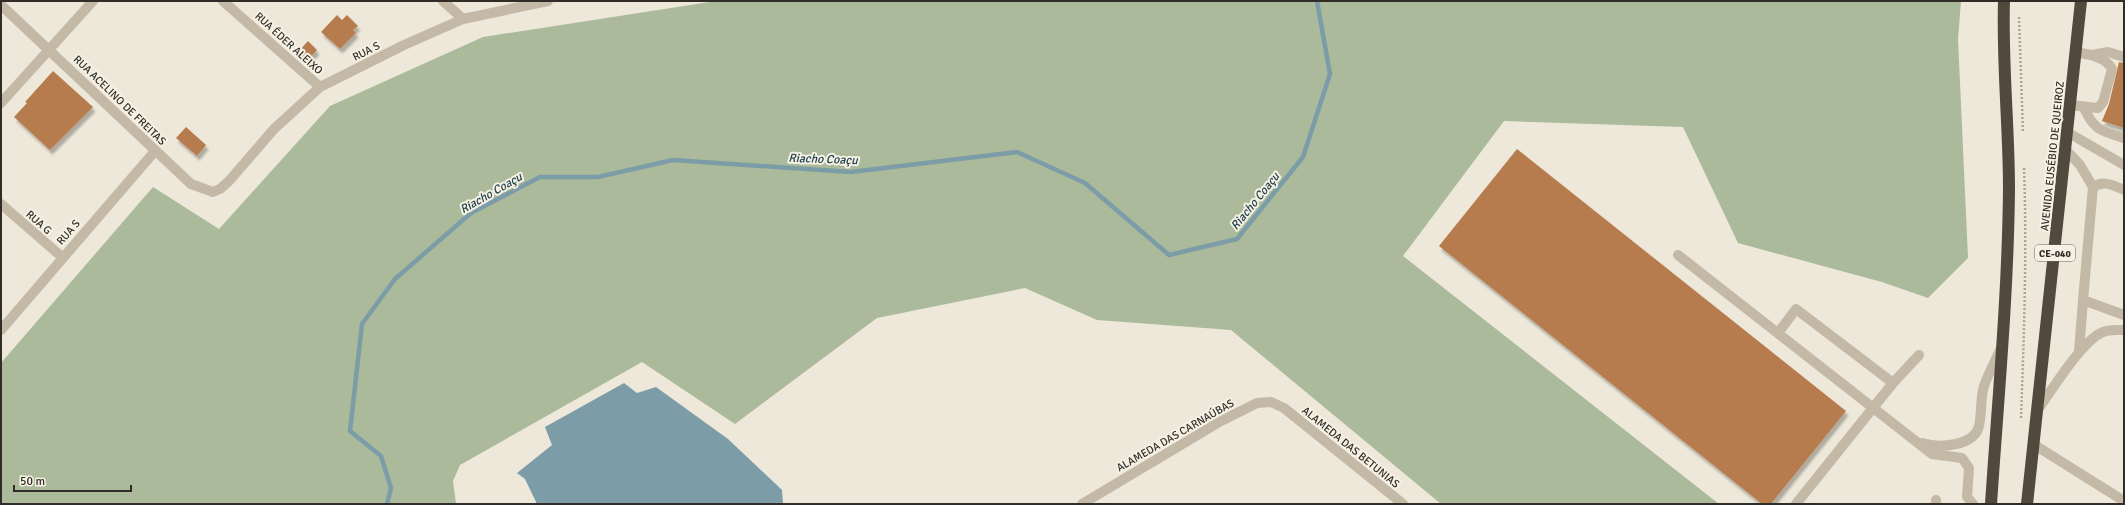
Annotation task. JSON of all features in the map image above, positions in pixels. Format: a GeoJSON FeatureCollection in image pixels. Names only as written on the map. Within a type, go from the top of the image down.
{"type":"FeatureCollection","features":[{"type":"Feature","properties":{"kind":"highway"},"geometry":{"type":"LineString","coordinates":[[1991,504],[2003,343],[2009,188],[2004,79],[2004,1]]}},
{"type":"Feature","properties":{"kind":"highway","name":"AVENIDA EUSÉBIO DE QUEIROZ"},"geometry":{"type":"LineString","coordinates":[[2027,504],[2081,1]]}},
{"type":"Feature","properties":{"kind":"street"},"geometry":{"type":"LineString","coordinates":[[1,103],[93,1]]}},
{"type":"Feature","properties":{"kind":"street","name":"RUA ÉDER ALEIXO"},"geometry":{"type":"LineString","coordinates":[[223,1],[320,87]]}},
{"type":"Feature","properties":{"kind":"street"},"geometry":{"type":"LineString","coordinates":[[443,1],[463,19]]}},
{"type":"Feature","properties":{"kind":"street","name":"RUA S"},"geometry":{"type":"LineString","coordinates":[[229,181],[274,129],[320,87],[404,45],[463,19],[548,1]]}},
{"type":"Feature","properties":{"kind":"street","name":"RUA ACELINO DE FREITAS"},"geometry":{"type":"LineString","coordinates":[[1,5],[50,49],[191,184],[200,189],[213,192],[220,189],[229,181]]}},
{"type":"Feature","properties":{"kind":"street"},"geometry":{"type":"LineString","coordinates":[[2070,105],[2084,108],[2098,108],[2103,102],[2112,69],[2109,64],[2092,55],[2075,52]]}},
{"type":"Feature","properties":{"kind":"street"},"geometry":{"type":"LineString","coordinates":[[2092,55],[2108,52],[2124,57]]}},
{"type":"Feature","properties":{"kind":"street"},"geometry":{"type":"LineString","coordinates":[[2084,108],[2090,122],[2095,127],[2103,132],[2124,138]]}},
{"type":"Feature","properties":{"kind":"street"},"geometry":{"type":"LineString","coordinates":[[2067,132],[2124,165]]}},
{"type":"Feature","properties":{"kind":"street"},"geometry":{"type":"LineString","coordinates":[[2065,149],[2080,165],[2093,187],[2079,352]]}},
{"type":"Feature","properties":{"kind":"street","name":"RUA S"},"geometry":{"type":"LineString","coordinates":[[1,330],[155,151]]}},
{"type":"Feature","properties":{"kind":"street"},"geometry":{"type":"LineString","coordinates":[[2093,187],[2098,184],[2105,183],[2124,190]]}},
{"type":"Feature","properties":{"kind":"street","name":"RUA G"},"geometry":{"type":"LineString","coordinates":[[1,204],[62,258]]}},
{"type":"Feature","properties":{"kind":"street"},"geometry":{"type":"LineString","coordinates":[[1678,255],[1932,454],[1962,458],[1969,468],[1967,496],[1972,504]]}},
{"type":"Feature","properties":{"kind":"street"},"geometry":{"type":"LineString","coordinates":[[2083,300],[2124,315]]}},
{"type":"Feature","properties":{"kind":"street"},"geometry":{"type":"LineString","coordinates":[[1778,333],[1796,309],[1892,383]]}},
{"type":"Feature","properties":{"kind":"street"},"geometry":{"type":"LineString","coordinates":[[2036,412],[2079,352],[2091,339],[2103,331],[2124,330]]}},
{"type":"Feature","properties":{"kind":"street"},"geometry":{"type":"LineString","coordinates":[[1914,440],[1934,446],[1958,444],[1972,437],[1978,428],[1984,387],[2003,343]]}},
{"type":"Feature","properties":{"kind":"street"},"geometry":{"type":"LineString","coordinates":[[1796,504],[1892,383],[1919,355]]}},
{"type":"Feature","properties":{"kind":"street","name":"ALAMEDA DAS CARNAÚBAS"},"geometry":{"type":"LineString","coordinates":[[1082,504],[1221,421],[1256,403],[1271,402],[1284,408]]}},
{"type":"Feature","properties":{"kind":"street","name":"ALAMEDA DAS BETUNIAS"},"geometry":{"type":"LineString","coordinates":[[1284,408],[1396,502]]}},
{"type":"Feature","properties":{"kind":"street"},"geometry":{"type":"LineString","coordinates":[[2034,444],[2124,501]]}},
{"type":"Feature","properties":{"kind":"green space"},"geometry":{"type":"Polygon","coordinates":[[[716,1],[1961,1],[1958,39],[1968,258],[1928,298],[1882,282],[1738,243],[1683,127],[1504,121],[1403,256],[1719,504],[1441,504],[1231,330],[1097,320],[1025,288],[877,318],[735,424],[642,362],[460,465],[453,481],[456,504],[1,504],[1,363],[153,187],[219,229],[330,106],[483,37],[716,1]]]}},
{"type":"Feature","properties":{"kind":"water"},"geometry":{"type":"Polygon","coordinates":[[[624,383],[637,393],[656,387],[728,439],[782,490],[783,504],[537,504],[525,479],[517,473],[552,445],[545,427],[624,383]]]}},
{"type":"Feature","properties":{"kind":"building"},"geometry":{"type":"Polygon","coordinates":[[[337,15],[342,20],[347,15],[358,26],[353,30],[356,33],[340,49],[321,32],[337,15]]]}},
{"type":"Feature","properties":{"kind":"building"},"geometry":{"type":"Polygon","coordinates":[[[308,41],[317,50],[307,61],[298,52],[308,41]]]}},
{"type":"Feature","properties":{"kind":"building"},"geometry":{"type":"Polygon","coordinates":[[[2119,62],[2124,63],[2124,128],[2102,121],[2109,104],[2119,62]]]}},
{"type":"Feature","properties":{"kind":"building"},"geometry":{"type":"Polygon","coordinates":[[[53,71],[93,107],[50,150],[14,117],[27,103],[25,102],[53,71]]]}},
{"type":"Feature","properties":{"kind":"building"},"geometry":{"type":"Polygon","coordinates":[[[186,127],[206,145],[197,156],[176,138],[186,127]]]}},
{"type":"Feature","properties":{"kind":"building"},"geometry":{"type":"Polygon","coordinates":[[[1517,149],[1846,411],[1771,504],[1762,504],[1439,246],[1517,149]]]}},
{"type":"Feature","properties":{"kind":"waterway","name":"Riacho Coaçu"},"geometry":{"type":"LineString","coordinates":[[387,504],[391,488],[381,456],[350,431],[362,324],[395,279],[471,213],[540,177],[598,177],[673,160],[851,172],[1017,152],[1085,183],[1169,255],[1237,239],[1303,157],[1330,74],[1317,1]]}}]}
